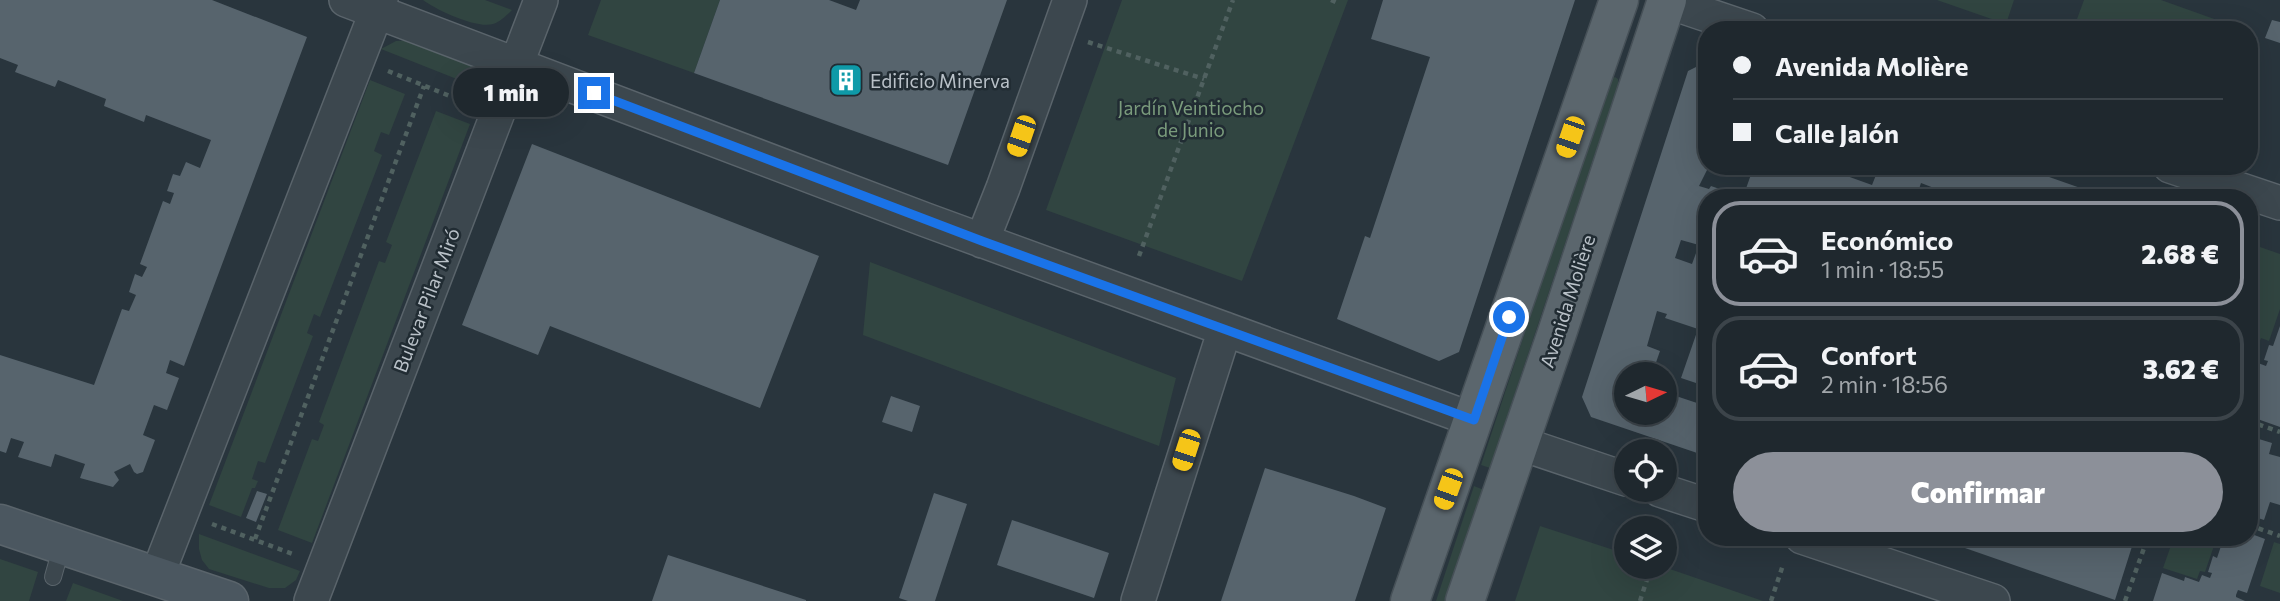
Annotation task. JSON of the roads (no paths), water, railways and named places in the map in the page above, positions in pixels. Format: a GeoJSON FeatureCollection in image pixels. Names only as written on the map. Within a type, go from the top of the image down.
{"type":"FeatureCollection","features":[{"type":"Feature","properties":{"kind":"main road"},"geometry":{"type":"LineString","coordinates":[[1410,601],[1619,0]]}},
{"type":"Feature","properties":{"kind":"main road","name":"Avenida Molière"},"geometry":{"type":"LineString","coordinates":[[1465,601],[1666,1]]}},
{"type":"Feature","properties":{"kind":"main road"},"geometry":{"type":"LineString","coordinates":[[0,524],[58,561],[157,576],[229,601]]}},
{"type":"Feature","properties":{"kind":"street","name":"Bulevar Pilar Miró"},"geometry":{"type":"LineString","coordinates":[[311,601],[541,0]]}},
{"type":"Feature","properties":{"kind":"street"},"geometry":{"type":"LineString","coordinates":[[982,241],[1070,0]]}},
{"type":"Feature","properties":{"kind":"street"},"geometry":{"type":"LineString","coordinates":[[1666,1],[1725,21]]}},
{"type":"Feature","properties":{"kind":"street"},"geometry":{"type":"LineString","coordinates":[[157,576],[358,59],[368,4],[982,241],[1474,420]]}},
{"type":"Feature","properties":{"kind":"street"},"geometry":{"type":"LineString","coordinates":[[2197,175],[2238,189]]}},
{"type":"Feature","properties":{"kind":"street"},"geometry":{"type":"LineString","coordinates":[[2258,196],[2280,203]]}},
{"type":"Feature","properties":{"kind":"street"},"geometry":{"type":"LineString","coordinates":[[1138,601],[1224,329]]}},
{"type":"Feature","properties":{"kind":"street"},"geometry":{"type":"LineString","coordinates":[[1520,443],[1614,475]]}},
{"type":"Feature","properties":{"kind":"street"},"geometry":{"type":"LineString","coordinates":[[1677,496],[1698,502]]}},
{"type":"Feature","properties":{"kind":"street"},"geometry":{"type":"LineString","coordinates":[[1793,550],[1977,598]]}},
{"type":"Feature","properties":{"kind":"place","name":"Edificio Minerva"},"geometry":{"type":"Point","coordinates":[846,80]}},
{"type":"Feature","properties":{"kind":"park label","name":"Jardín Veintiocho de Junio"},"geometry":{"type":"Point","coordinates":[1191,118]}}]}
